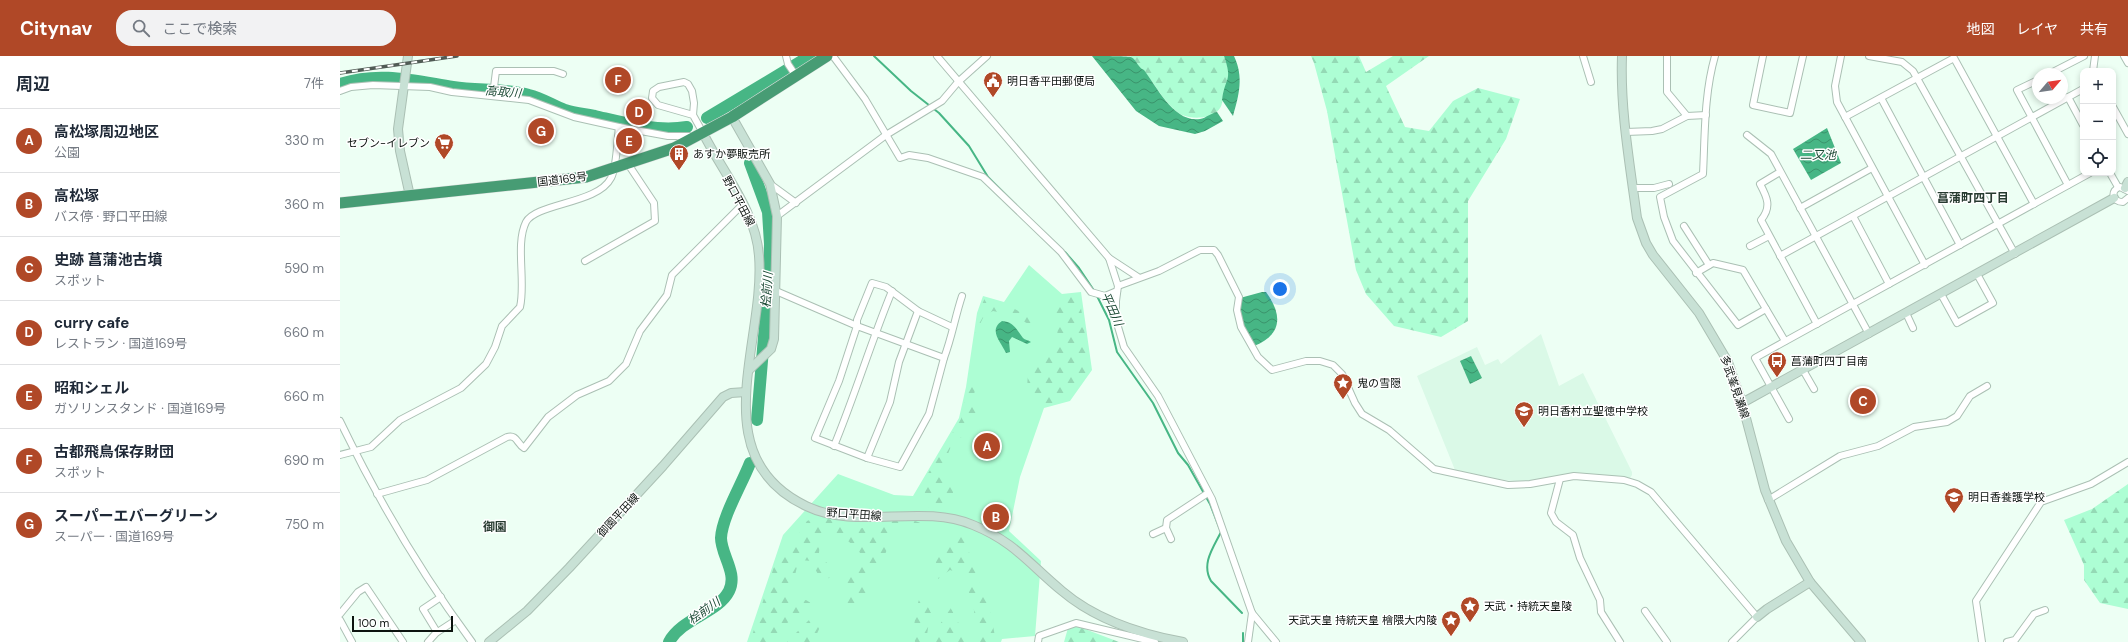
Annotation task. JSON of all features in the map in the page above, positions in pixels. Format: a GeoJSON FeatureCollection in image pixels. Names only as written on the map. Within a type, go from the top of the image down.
{"type":"FeatureCollection","features":[{"type":"Feature","properties":{"kind":"highway","name":"国道169号"},"geometry":{"type":"LineString","coordinates":[[340,203],[586,177],[667,151],[703,133],[732,117],[828,56]]}},
{"type":"Feature","properties":{"kind":"main road"},"geometry":{"type":"LineString","coordinates":[[408,56],[398,118],[398,139],[410,196]]}},
{"type":"Feature","properties":{"kind":"main road","name":"多武峯見瀬線"},"geometry":{"type":"LineString","coordinates":[[1622,56],[1621,76],[1633,188],[1637,218],[1646,243],[1710,330],[1728,362],[1742,403],[1768,500],[1786,541],[1810,582],[1861,642]]}},
{"type":"Feature","properties":{"kind":"main road"},"geometry":{"type":"LineString","coordinates":[[732,117],[770,184],[777,216],[774,339],[769,352],[749,370]]}},
{"type":"Feature","properties":{"kind":"main road","name":"野口平田線"},"geometry":{"type":"LineString","coordinates":[[703,133],[743,204],[755,229],[760,257],[758,299],[746,392],[745,417],[749,441],[755,457],[773,482],[805,505],[821,512],[838,515],[939,517],[963,520],[993,533],[1012,545],[1063,592],[1088,610],[1126,628],[1177,642]]}},
{"type":"Feature","properties":{"kind":"main road"},"geometry":{"type":"LineString","coordinates":[[1742,403],[2015,254],[2114,198]]}},
{"type":"Feature","properties":{"kind":"main road","name":"御園平田線"},"geometry":{"type":"LineString","coordinates":[[489,642],[527,611],[663,466],[723,397],[731,393],[746,392]]}},
{"type":"Feature","properties":{"kind":"main road"},"geometry":{"type":"LineString","coordinates":[[1757,617],[1810,582]]}},
{"type":"Feature","properties":{"kind":"street"},"geometry":{"type":"LineString","coordinates":[[786,56],[788,64],[796,76]]}},
{"type":"Feature","properties":{"kind":"street"},"geometry":{"type":"LineString","coordinates":[[833,56],[865,100],[900,158],[910,155],[928,158],[984,177],[1061,252],[1091,292],[1101,296],[1138,277],[1159,271],[1200,250],[1214,250],[1239,297],[1237,310],[1241,327],[1258,357],[1272,370],[1306,361],[1320,361],[1333,365],[1342,374],[1354,403],[1362,414],[1389,430],[1434,469],[1508,485],[1530,484],[1574,476],[1624,480],[1651,492],[1757,617],[1732,642]]}},
{"type":"Feature","properties":{"kind":"street"},"geometry":{"type":"LineString","coordinates":[[937,56],[1081,223],[1109,258],[1138,277]]}},
{"type":"Feature","properties":{"kind":"street"},"geometry":{"type":"LineString","coordinates":[[777,216],[886,135],[937,104],[958,82],[987,56]]}},
{"type":"Feature","properties":{"kind":"street"},"geometry":{"type":"LineString","coordinates":[[1583,56],[1591,82]]}},
{"type":"Feature","properties":{"kind":"street"},"geometry":{"type":"LineString","coordinates":[[1667,56],[1667,92],[1687,116]]}},
{"type":"Feature","properties":{"kind":"street"},"geometry":{"type":"LineString","coordinates":[[1715,56],[1710,74],[1706,116],[1704,174],[1660,197],[1667,230],[1696,273],[1738,325],[1766,308]]}},
{"type":"Feature","properties":{"kind":"street"},"geometry":{"type":"LineString","coordinates":[[1763,56],[1753,105],[1790,113],[1803,56]]}},
{"type":"Feature","properties":{"kind":"street"},"geometry":{"type":"LineString","coordinates":[[1841,56],[1835,93],[1837,102],[1925,265]]}},
{"type":"Feature","properties":{"kind":"street"},"geometry":{"type":"LineString","coordinates":[[1869,56],[1902,59],[1913,71],[2015,254]]}},
{"type":"Feature","properties":{"kind":"street"},"geometry":{"type":"LineString","coordinates":[[2061,68],[2084,56]]}},
{"type":"Feature","properties":{"kind":"street"},"geometry":{"type":"LineString","coordinates":[[2093,68],[2095,56]]}},
{"type":"Feature","properties":{"kind":"street"},"geometry":{"type":"LineString","coordinates":[[2124,56],[2128,63]]}},
{"type":"Feature","properties":{"kind":"street"},"geometry":{"type":"LineString","coordinates":[[1845,117],[1954,58],[2034,204]]}},
{"type":"Feature","properties":{"kind":"street"},"geometry":{"type":"LineString","coordinates":[[494,92],[496,71],[554,71],[563,74]]}},
{"type":"Feature","properties":{"kind":"street"},"geometry":{"type":"LineString","coordinates":[[340,91],[351,87],[405,81],[452,92],[494,92],[529,100],[574,117],[675,137],[703,133],[693,115],[694,103],[692,91],[688,84],[684,82],[659,87],[653,91],[652,98],[658,105],[693,115]]}},
{"type":"Feature","properties":{"kind":"street"},"geometry":{"type":"LineString","coordinates":[[2032,83],[2017,90],[2068,185]]}},
{"type":"Feature","properties":{"kind":"street"},"geometry":{"type":"LineString","coordinates":[[2080,91],[2068,97],[2080,119]]}},
{"type":"Feature","properties":{"kind":"street"},"geometry":{"type":"LineString","coordinates":[[1881,98],[1960,246]]}},
{"type":"Feature","properties":{"kind":"street"},"geometry":{"type":"LineString","coordinates":[[1780,256],[2055,104]]}},
{"type":"Feature","properties":{"kind":"street"},"geometry":{"type":"LineString","coordinates":[[2116,112],[2128,131]]}},
{"type":"Feature","properties":{"kind":"street"},"geometry":{"type":"LineString","coordinates":[[1626,132],[1643,132],[1662,129],[1687,116],[1706,116]]}},
{"type":"Feature","properties":{"kind":"street"},"geometry":{"type":"LineString","coordinates":[[340,454],[371,447],[400,420],[460,388],[486,364],[495,347],[502,326],[520,307],[522,234],[526,222],[530,217],[540,212],[577,200],[602,188],[610,180],[619,127]]}},
{"type":"Feature","properties":{"kind":"street"},"geometry":{"type":"LineString","coordinates":[[1747,135],[1771,154],[1869,334]]}},
{"type":"Feature","properties":{"kind":"street"},"geometry":{"type":"LineString","coordinates":[[585,261],[655,221],[654,203],[628,164]]}},
{"type":"Feature","properties":{"kind":"street"},"geometry":{"type":"LineString","coordinates":[[1800,208],[1872,168]]}},
{"type":"Feature","properties":{"kind":"street"},"geometry":{"type":"LineString","coordinates":[[1780,172],[1760,184],[1767,197],[1768,206],[1766,213],[1761,220],[1817,324]]}},
{"type":"Feature","properties":{"kind":"street"},"geometry":{"type":"LineString","coordinates":[[1788,419],[1755,358],[2084,176]]}},
{"type":"Feature","properties":{"kind":"street"},"geometry":{"type":"LineString","coordinates":[[2113,176],[2125,187],[2113,193],[2114,198],[2120,202],[2128,198]]}},
{"type":"Feature","properties":{"kind":"street"},"geometry":{"type":"LineString","coordinates":[[770,184],[796,203]]}},
{"type":"Feature","properties":{"kind":"street"},"geometry":{"type":"LineString","coordinates":[[1633,188],[1654,188],[1669,184]]}},
{"type":"Feature","properties":{"kind":"street"},"geometry":{"type":"LineString","coordinates":[[377,494],[427,480],[507,437],[511,436],[515,438],[524,448],[548,417],[568,401],[610,381],[626,364],[640,331],[667,295],[672,275],[743,204]]}},
{"type":"Feature","properties":{"kind":"street"},"geometry":{"type":"LineString","coordinates":[[1853,216],[1889,284]]}},
{"type":"Feature","properties":{"kind":"street"},"geometry":{"type":"LineString","coordinates":[[1684,226],[1710,265]]}},
{"type":"Feature","properties":{"kind":"street"},"geometry":{"type":"LineString","coordinates":[[1750,246],[1769,236]]}},
{"type":"Feature","properties":{"kind":"street"},"geometry":{"type":"LineString","coordinates":[[1109,258],[1118,288],[1116,320],[1124,347],[1158,396],[1206,495],[1221,522],[1252,614],[1276,642]]}},
{"type":"Feature","properties":{"kind":"street"},"geometry":{"type":"LineString","coordinates":[[1696,273],[1713,263],[1743,270],[1784,341]]}},
{"type":"Feature","properties":{"kind":"street"},"geometry":{"type":"LineString","coordinates":[[1941,294],[1957,324],[1993,303],[1977,274]]}},
{"type":"Feature","properties":{"kind":"street"},"geometry":{"type":"LineString","coordinates":[[952,327],[918,311],[886,287],[872,283],[857,320],[857,326],[839,381],[815,438],[867,458],[900,467],[929,414],[944,358],[953,334],[952,327],[962,296]]}},
{"type":"Feature","properties":{"kind":"street"},"geometry":{"type":"LineString","coordinates":[[776,290],[874,333],[944,358]]}},
{"type":"Feature","properties":{"kind":"street"},"geometry":{"type":"LineString","coordinates":[[834,446],[850,407],[874,333],[892,291]]}},
{"type":"Feature","properties":{"kind":"street"},"geometry":{"type":"LineString","coordinates":[[867,458],[890,402],[899,362],[918,311]]}},
{"type":"Feature","properties":{"kind":"street"},"geometry":{"type":"LineString","coordinates":[[1906,313],[1913,328]]}},
{"type":"Feature","properties":{"kind":"street"},"geometry":{"type":"LineString","coordinates":[[1803,370],[1814,389]]}},
{"type":"Feature","properties":{"kind":"street"},"geometry":{"type":"LineString","coordinates":[[1768,500],[1840,456],[1878,446],[1914,427],[1947,422],[1957,416],[1970,396],[1987,386]]}},
{"type":"Feature","properties":{"kind":"street"},"geometry":{"type":"LineString","coordinates":[[340,421],[377,494],[402,538],[472,642]]}},
{"type":"Feature","properties":{"kind":"street"},"geometry":{"type":"LineString","coordinates":[[1982,642],[1976,601],[2041,502],[2091,484],[2128,462]]}},
{"type":"Feature","properties":{"kind":"street"},"geometry":{"type":"LineString","coordinates":[[1560,479],[1551,516],[1556,522],[1573,535],[1580,558],[1600,600],[1602,612],[1607,624],[1620,642]]}},
{"type":"Feature","properties":{"kind":"street"},"geometry":{"type":"LineString","coordinates":[[1171,539],[1166,528],[1167,520],[1206,495]]}},
{"type":"Feature","properties":{"kind":"street"},"geometry":{"type":"LineString","coordinates":[[1153,534],[1166,528]]}},
{"type":"Feature","properties":{"kind":"street"},"geometry":{"type":"LineString","coordinates":[[340,614],[358,592],[366,587],[403,642]]}},
{"type":"Feature","properties":{"kind":"street"},"geometry":{"type":"LineString","coordinates":[[437,632],[423,609],[441,597]]}},
{"type":"Feature","properties":{"kind":"street"},"geometry":{"type":"LineString","coordinates":[[2007,642],[2015,640],[2034,614],[2045,610]]}},
{"type":"Feature","properties":{"kind":"street"},"geometry":{"type":"LineString","coordinates":[[1645,611],[1667,642]]}},
{"type":"Feature","properties":{"kind":"street"},"geometry":{"type":"LineString","coordinates":[[1248,642],[1252,614]]}},
{"type":"Feature","properties":{"kind":"street"},"geometry":{"type":"LineString","coordinates":[[340,620],[352,642]]}},
{"type":"Feature","properties":{"kind":"street"},"geometry":{"type":"LineString","coordinates":[[428,642],[437,632],[456,620]]}},
{"type":"Feature","properties":{"kind":"street"},"geometry":{"type":"LineString","coordinates":[[1038,642],[1039,636],[1076,622],[1156,642]]}},
{"type":"Feature","properties":{"kind":"shaded area","name":"明日香村立聖徳中学校"},"geometry":{"type":"Polygon","coordinates":[[[1541,334],[1559,386],[1583,373],[1632,472],[1630,478],[1577,474],[1526,482],[1504,480],[1455,470],[1417,376],[1477,347],[1485,365],[1498,359],[1501,364],[1541,334]]]}},
{"type":"Feature","properties":{"kind":"green space"},"geometry":{"type":"Polygon","coordinates":[[[1130,56],[1224,56],[1229,79],[1223,93],[1220,108],[1211,115],[1205,117],[1187,117],[1182,115],[1166,101],[1144,71],[1130,56]]]}},
{"type":"Feature","properties":{"kind":"green space"},"geometry":{"type":"Polygon","coordinates":[[[1311,56],[1359,56],[1366,72],[1393,56],[1429,56],[1386,86],[1405,127],[1429,131],[1453,101],[1478,88],[1520,99],[1506,139],[1468,201],[1468,321],[1441,337],[1394,326],[1366,294],[1356,270],[1327,111],[1311,56]]]}},
{"type":"Feature","properties":{"kind":"green space"},"geometry":{"type":"Polygon","coordinates":[[[1029,265],[1062,294],[1081,292],[1092,370],[1070,401],[1044,408],[1020,477],[1009,531],[1041,561],[1035,636],[1002,639],[1001,642],[747,642],[783,535],[838,474],[894,495],[913,496],[959,418],[966,387],[977,313],[983,296],[1004,302],[1029,265]]]}},
{"type":"Feature","properties":{"kind":"green space"},"geometry":{"type":"Polygon","coordinates":[[[1079,294],[1090,370],[1069,399],[1044,406],[1034,406],[1029,394],[1028,374],[1034,362],[1056,341],[1058,331],[1055,306],[1057,301],[1061,296],[1079,294]]]}},
{"type":"Feature","properties":{"kind":"green space"},"geometry":{"type":"Polygon","coordinates":[[[985,298],[1005,304],[1041,323],[1041,325],[1034,327],[1012,315],[993,311],[984,316],[975,334],[978,313],[985,298]]]}},
{"type":"Feature","properties":{"kind":"green space"},"geometry":{"type":"Polygon","coordinates":[[[970,375],[978,379],[972,402],[975,409],[983,412],[983,415],[970,419],[962,437],[953,441],[939,477],[954,489],[950,503],[946,508],[927,507],[929,500],[922,488],[927,475],[961,419],[970,375]]]}},
{"type":"Feature","properties":{"kind":"green space"},"geometry":{"type":"Polygon","coordinates":[[[2128,484],[2128,609],[2100,603],[2084,580],[2084,565],[2064,520],[2092,509],[2128,484]]]}},
{"type":"Feature","properties":{"kind":"green space"},"geometry":{"type":"Polygon","coordinates":[[[817,517],[838,521],[849,531],[899,520],[918,522],[926,527],[918,529],[905,525],[894,534],[882,561],[874,567],[866,581],[869,588],[862,602],[846,608],[846,584],[861,554],[848,541],[831,533],[820,541],[819,553],[834,572],[833,577],[821,580],[811,561],[801,560],[790,587],[791,598],[797,602],[806,600],[814,605],[808,613],[787,623],[781,642],[750,642],[778,554],[796,538],[807,521],[817,517]]]}},
{"type":"Feature","properties":{"kind":"green space"},"geometry":{"type":"Polygon","coordinates":[[[958,531],[964,537],[980,585],[989,604],[996,642],[978,642],[973,603],[962,574],[950,570],[938,579],[935,571],[937,551],[958,531]]]}},
{"type":"Feature","properties":{"kind":"green space"},"geometry":{"type":"Polygon","coordinates":[[[920,598],[928,607],[933,617],[928,628],[926,642],[915,642],[915,619],[920,598]]]}},
{"type":"Feature","properties":{"kind":"green space"},"geometry":{"type":"Polygon","coordinates":[[[951,608],[963,632],[965,642],[936,642],[934,633],[951,608]]]}},
{"type":"Feature","properties":{"kind":"green space"},"geometry":{"type":"Polygon","coordinates":[[[811,618],[821,625],[813,642],[787,642],[811,618]]]}},
{"type":"Feature","properties":{"kind":"green space"},"geometry":{"type":"Polygon","coordinates":[[[1077,626],[1119,642],[1064,642],[1068,628],[1077,626]]]}},
{"type":"Feature","properties":{"kind":"water"},"geometry":{"type":"Polygon","coordinates":[[[1092,56],[1131,57],[1140,68],[1144,70],[1174,110],[1191,119],[1204,118],[1217,112],[1223,121],[1205,131],[1195,134],[1159,126],[1136,111],[1092,56]]]}},
{"type":"Feature","properties":{"kind":"water"},"geometry":{"type":"Polygon","coordinates":[[[1224,56],[1234,56],[1239,71],[1240,86],[1233,116],[1222,100],[1228,79],[1227,64],[1224,56]]]}},
{"type":"Feature","properties":{"kind":"water","name":"二又池"},"geometry":{"type":"Polygon","coordinates":[[[1827,128],[1841,163],[1811,180],[1793,149],[1827,128]]]}},
{"type":"Feature","properties":{"kind":"water"},"geometry":{"type":"Polygon","coordinates":[[[1266,292],[1272,300],[1277,316],[1277,324],[1275,330],[1270,336],[1254,346],[1241,319],[1240,298],[1266,292]]]}},
{"type":"Feature","properties":{"kind":"water"},"geometry":{"type":"Polygon","coordinates":[[[1002,321],[1012,324],[1023,338],[1031,342],[1027,344],[1012,337],[1009,341],[1010,352],[1006,353],[996,332],[996,328],[1002,321]]]}},
{"type":"Feature","properties":{"kind":"water"},"geometry":{"type":"Polygon","coordinates":[[[1471,356],[1482,378],[1470,384],[1460,361],[1471,356]]]}},
{"type":"Feature","properties":{"kind":"waterway","name":"高取川"},"geometry":{"type":"LineString","coordinates":[[707,118],[810,56]]}},
{"type":"Feature","properties":{"kind":"waterway","name":"平田川"},"geometry":{"type":"LineString","coordinates":[[874,56],[911,91],[939,113],[969,146],[988,177],[1027,216]]}},
{"type":"Feature","properties":{"kind":"waterway","name":"高取川"},"geometry":{"type":"LineString","coordinates":[[340,84],[369,78],[397,78],[462,88],[510,91],[534,96],[568,111],[629,124],[652,128],[687,127]]}},
{"type":"Feature","properties":{"kind":"waterway","name":"桧前川"},"geometry":{"type":"LineString","coordinates":[[750,163],[768,212],[770,244],[769,278],[757,420]]}},
{"type":"Feature","properties":{"kind":"waterway","name":"平田川"},"geometry":{"type":"LineString","coordinates":[[1065,252],[1079,268],[1095,292]]}},
{"type":"Feature","properties":{"kind":"waterway","name":"平田川"},"geometry":{"type":"LineString","coordinates":[[1097,296],[1109,320],[1117,352],[1153,403],[1178,453],[1188,465],[1210,504],[1221,532],[1209,556],[1207,568],[1208,575],[1211,581],[1242,613]]}},
{"type":"Feature","properties":{"kind":"waterway","name":"桧前川"},"geometry":{"type":"LineString","coordinates":[[669,642],[682,627],[717,605],[724,599],[729,591],[732,578],[722,544],[722,530],[750,463]]}},
{"type":"Feature","properties":{"kind":"waterway","name":"平田川"},"geometry":{"type":"LineString","coordinates":[[1243,633],[1243,642]]}},
{"type":"Feature","properties":{"kind":"railway"},"geometry":{"type":"LineString","coordinates":[[340,73],[457,56]]}},
{"type":"Feature","properties":{"kind":"place","name":"古都飛鳥保存財団"},"geometry":{"type":"Point","coordinates":[618,80]}},
{"type":"Feature","properties":{"kind":"place","name":"明日香平田郵便局"},"geometry":{"type":"Point","coordinates":[993,98]}},
{"type":"Feature","properties":{"kind":"place","name":"curry cafe"},"geometry":{"type":"Point","coordinates":[639,112]}},
{"type":"Feature","properties":{"kind":"place","name":"スーパーエバーグリーン"},"geometry":{"type":"Point","coordinates":[541,131]}},
{"type":"Feature","properties":{"kind":"place","name":"昭和シェル"},"geometry":{"type":"Point","coordinates":[629,141]}},
{"type":"Feature","properties":{"kind":"place","name":"セブン-イレブン"},"geometry":{"type":"Point","coordinates":[444,160]}},
{"type":"Feature","properties":{"kind":"place","name":"あすか夢販売所"},"geometry":{"type":"Point","coordinates":[679,171]}},
{"type":"Feature","properties":{"kind":"place","name":"菖蒲町四丁目南"},"geometry":{"type":"Point","coordinates":[1777,378]}},
{"type":"Feature","properties":{"kind":"place","name":"鬼の雪隠"},"geometry":{"type":"Point","coordinates":[1343,400]}},
{"type":"Feature","properties":{"kind":"place","name":"史跡 菖蒲池古墳"},"geometry":{"type":"Point","coordinates":[1863,401]}},
{"type":"Feature","properties":{"kind":"place","name":"明日香村立聖徳中学校"},"geometry":{"type":"Point","coordinates":[1524,428]}},
{"type":"Feature","properties":{"kind":"place","name":"高松塚周辺地区"},"geometry":{"type":"Point","coordinates":[987,446]}},
{"type":"Feature","properties":{"kind":"place","name":"明日香養護学校"},"geometry":{"type":"Point","coordinates":[1954,514]}},
{"type":"Feature","properties":{"kind":"place","name":"高松塚"},"geometry":{"type":"Point","coordinates":[996,517]}},
{"type":"Feature","properties":{"kind":"place","name":"天武・持統天皇陵"},"geometry":{"type":"Point","coordinates":[1470,623]}},
{"type":"Feature","properties":{"kind":"place","name":"天武天皇 持統天皇 檜隈大内陵"},"geometry":{"type":"Point","coordinates":[1451,637]}},
{"type":"Feature","properties":{"kind":"district","name":"菖蒲町四丁目"},"geometry":{"type":"Point","coordinates":[1973,198]}},
{"type":"Feature","properties":{"kind":"district","name":"御園"},"geometry":{"type":"Point","coordinates":[495,527]}}]}
